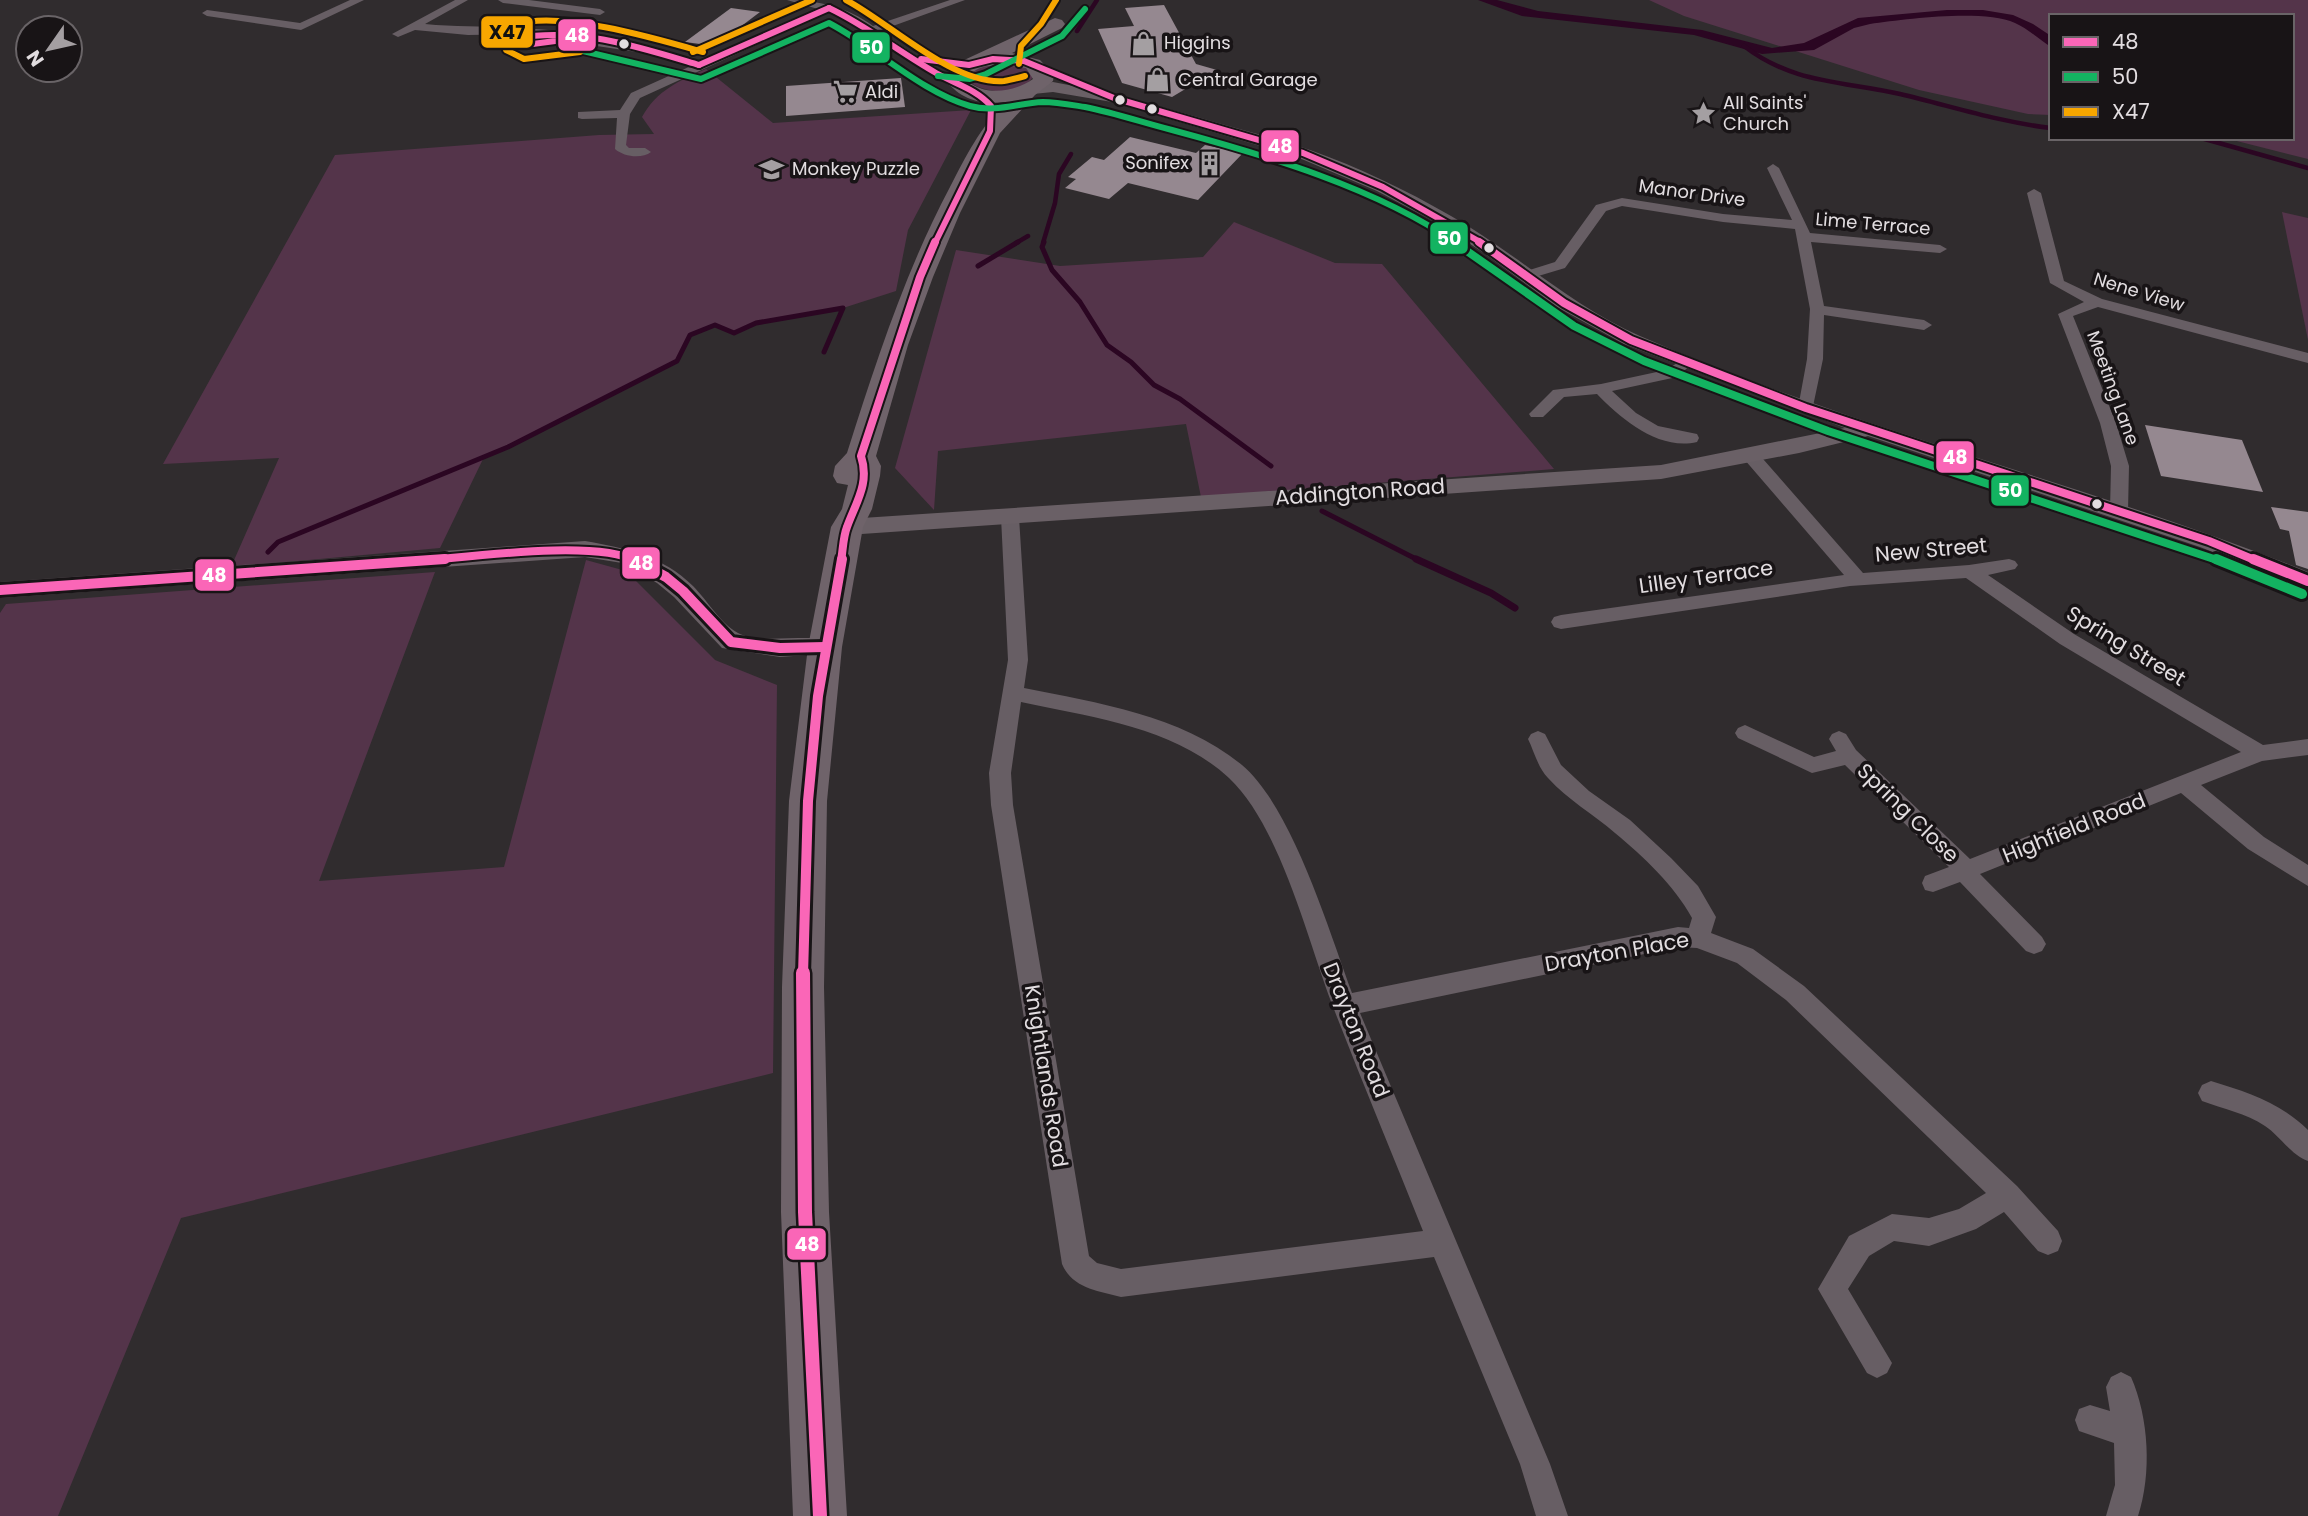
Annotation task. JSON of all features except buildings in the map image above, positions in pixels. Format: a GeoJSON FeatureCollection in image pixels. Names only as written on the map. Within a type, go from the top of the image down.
{"type":"FeatureCollection","features":[{"type":"Feature","properties":{"kind":"highway"},"geometry":{"type":"LineString","coordinates":[[990,131],[990,106],[957,77],[975,63],[1055,24],[1074,0]]}},
{"type":"Feature","properties":{"kind":"highway"},"geometry":{"type":"LineString","coordinates":[[820,1516],[805,1212],[803,988],[808,801],[825,647],[847,527],[857,509],[865,476],[866,466],[861,456],[920,277],[948,213],[990,131],[1044,78],[1033,53],[1054,30],[1055,24]]}},
{"type":"Feature","properties":{"kind":"highway"},"geometry":{"type":"LineString","coordinates":[[975,63],[1006,59],[1036,65]]}},
{"type":"Feature","properties":{"kind":"highway"},"geometry":{"type":"LineString","coordinates":[[970,90],[1007,95],[1030,90]]}},
{"type":"Feature","properties":{"kind":"main road"},"geometry":{"type":"LineString","coordinates":[[1036,65],[1114,98]]}},
{"type":"Feature","properties":{"kind":"main road"},"geometry":{"type":"LineString","coordinates":[[1030,90],[1053,88],[1114,98],[1331,164],[1445,220],[1594,322],[1685,363],[1806,408],[2209,541],[2308,581]]}},
{"type":"Feature","properties":{"kind":"main road","name":"Addington Road"},"geometry":{"type":"LineString","coordinates":[[847,527],[1661,472],[1869,429]]}},
{"type":"Feature","properties":{"kind":"main road"},"geometry":{"type":"LineString","coordinates":[[0,590],[585,549],[628,556],[666,578],[683,591],[731,642],[780,648],[825,647]]}},
{"type":"Feature","properties":{"kind":"street"},"geometry":{"type":"LineString","coordinates":[[207,13],[301,27],[359,0]]}},
{"type":"Feature","properties":{"kind":"street"},"geometry":{"type":"LineString","coordinates":[[398,34],[463,0]]}},
{"type":"Feature","properties":{"kind":"street"},"geometry":{"type":"LineString","coordinates":[[503,0],[600,12]]}},
{"type":"Feature","properties":{"kind":"street"},"geometry":{"type":"LineString","coordinates":[[792,0],[829,8],[859,21],[911,57],[970,90]]}},
{"type":"Feature","properties":{"kind":"street"},"geometry":{"type":"LineString","coordinates":[[872,30],[960,0]]}},
{"type":"Feature","properties":{"kind":"street"},"geometry":{"type":"LineString","coordinates":[[579,9],[592,1]]}},
{"type":"Feature","properties":{"kind":"street"},"geometry":{"type":"LineString","coordinates":[[645,152],[627,152],[621,149],[624,114],[635,96],[829,8]]}},
{"type":"Feature","properties":{"kind":"street"},"geometry":{"type":"LineString","coordinates":[[413,26],[468,32],[517,31],[567,36],[652,51],[699,65]]}},
{"type":"Feature","properties":{"kind":"street"},"geometry":{"type":"LineString","coordinates":[[911,57],[975,63]]}},
{"type":"Feature","properties":{"kind":"street"},"geometry":{"type":"LineString","coordinates":[[582,116],[624,114]]}},
{"type":"Feature","properties":{"kind":"street"},"geometry":{"type":"LineString","coordinates":[[1773,168],[1801,231],[1817,309],[1815,359],[1806,408]]}},
{"type":"Feature","properties":{"kind":"street","name":"Nene View"},"geometry":{"type":"LineString","coordinates":[[2034,193],[2057,283],[2097,302],[2306,357]]}},
{"type":"Feature","properties":{"kind":"street","name":"Manor Drive"},"geometry":{"type":"LineString","coordinates":[[1525,276],[1560,265],[1601,208],[1622,202],[1801,231]]}},
{"type":"Feature","properties":{"kind":"street","name":"Lime Terrace"},"geometry":{"type":"LineString","coordinates":[[1801,231],[1940,249]]}},
{"type":"Feature","properties":{"kind":"street","name":"Meeting Lane"},"geometry":{"type":"LineString","coordinates":[[2097,302],[2065,314],[2108,423],[2120,466],[2119,511]]}},
{"type":"Feature","properties":{"kind":"street"},"geometry":{"type":"LineString","coordinates":[[1817,309],[1924,325]]}},
{"type":"Feature","properties":{"kind":"street"},"geometry":{"type":"LineString","coordinates":[[1894,320],[1899,337]]}},
{"type":"Feature","properties":{"kind":"street"},"geometry":{"type":"LineString","coordinates":[[1537,414],[1559,393],[1601,389],[1671,374],[1685,363]]}},
{"type":"Feature","properties":{"kind":"street"},"geometry":{"type":"LineString","coordinates":[[1601,389],[1626,416],[1646,428],[1677,438],[1691,438]]}},
{"type":"Feature","properties":{"kind":"street"},"geometry":{"type":"LineString","coordinates":[[1750,455],[1858,579]]}},
{"type":"Feature","properties":{"kind":"street","name":"Knightlands Road"},"geometry":{"type":"LineString","coordinates":[[1010,517],[1018,660],[1015,693],[1000,773],[1002,805],[1076,1264],[1090,1275],[1121,1283],[1443,1242]]}},
{"type":"Feature","properties":{"kind":"street","name":"New Street"},"geometry":{"type":"LineString","coordinates":[[1858,579],[1972,573],[2008,565]]}},
{"type":"Feature","properties":{"kind":"street","name":"Spring Street"},"geometry":{"type":"LineString","coordinates":[[1972,573],[2067,639],[2260,753]]}},
{"type":"Feature","properties":{"kind":"street","name":"Lilley Terrace"},"geometry":{"type":"LineString","coordinates":[[1561,622],[1858,579]]}},
{"type":"Feature","properties":{"kind":"street","name":"Drayton Road"},"geometry":{"type":"LineString","coordinates":[[1015,693],[1125,717],[1165,731],[1210,752],[1238,774],[1261,802],[1291,865],[1345,1006],[1535,1464],[1552,1516]]}},
{"type":"Feature","properties":{"kind":"street","name":"Spring Close"},"geometry":{"type":"LineString","coordinates":[[1745,733],[1812,765],[1844,748],[1965,871]]}},
{"type":"Feature","properties":{"kind":"street"},"geometry":{"type":"LineString","coordinates":[[1538,739],[1553,770],[1581,797],[1622,827],[1690,893],[1704,918],[1698,938]]}},
{"type":"Feature","properties":{"kind":"street","name":"Highfield Road"},"geometry":{"type":"LineString","coordinates":[[1933,883],[2260,753],[2308,747]]}},
{"type":"Feature","properties":{"kind":"street"},"geometry":{"type":"LineString","coordinates":[[2185,784],[2256,843],[2308,877]]}},
{"type":"Feature","properties":{"kind":"street"},"geometry":{"type":"LineString","coordinates":[[1965,871],[2034,944]]}},
{"type":"Feature","properties":{"kind":"street","name":"Drayton Place"},"geometry":{"type":"LineString","coordinates":[[1345,1006],[1678,937],[1698,938],[1745,956],[1795,993],[2007,1195],[2048,1241]]}},
{"type":"Feature","properties":{"kind":"street"},"geometry":{"type":"LineString","coordinates":[[2211,1093],[2260,1108],[2290,1128],[2308,1149]]}},
{"type":"Feature","properties":{"kind":"street"},"geometry":{"type":"LineString","coordinates":[[1877,1363],[1832,1289],[1858,1245],[1892,1227],[1929,1232],[1966,1220],[2007,1195]]}},
{"type":"Feature","properties":{"kind":"street"},"geometry":{"type":"LineString","coordinates":[[2121,1387],[2128,1432],[2130,1473],[2122,1516]]}},
{"type":"Feature","properties":{"kind":"street"},"geometry":{"type":"LineString","coordinates":[[2090,1420],[2128,1432]]}},
{"type":"Feature","properties":{"kind":"shaded area"},"geometry":{"type":"Polygon","coordinates":[[[1478,0],[1497,0],[1538,11],[1702,30],[1772,48],[1804,43],[1858,18],[1947,10],[1983,10],[2013,15],[2033,24],[2049,35],[2049,46],[2015,23],[1984,17],[1923,18],[1870,24],[1854,28],[1814,50],[1762,54],[1694,35],[1522,16],[1478,0]]]}},
{"type":"Feature","properties":{"kind":"shaded area"},"geometry":{"type":"Polygon","coordinates":[[[1649,0],[2308,0],[2308,159],[2233,140],[2294,140],[2294,14],[2049,14],[2049,115],[2028,114],[1919,90],[1684,16],[1649,0]]]}},
{"type":"Feature","properties":{"kind":"shaded area"},"geometry":{"type":"Polygon","coordinates":[[[996,63],[1026,67],[1033,77],[1020,88],[1002,91],[983,89],[967,80],[971,71],[996,63]]]}},
{"type":"Feature","properties":{"kind":"shaded area"},"geometry":{"type":"Polygon","coordinates":[[[706,69],[773,123],[971,110],[908,230],[896,291],[843,308],[756,323],[734,333],[715,325],[690,335],[677,361],[484,457],[440,548],[231,567],[279,458],[163,464],[335,155],[599,135],[654,134],[642,117],[648,108],[670,87],[706,69]]]}},
{"type":"Feature","properties":{"kind":"shaded area"},"geometry":{"type":"Polygon","coordinates":[[[2282,212],[2308,218],[2308,340],[2282,212]]]}},
{"type":"Feature","properties":{"kind":"shaded area"},"geometry":{"type":"Polygon","coordinates":[[[1234,222],[1335,263],[1382,264],[1554,469],[1201,497],[1186,424],[938,451],[934,510],[895,468],[956,250],[1060,266],[1203,257],[1234,222]]]}},
{"type":"Feature","properties":{"kind":"shaded area"},"geometry":{"type":"Polygon","coordinates":[[[586,560],[626,571],[715,660],[777,685],[773,1073],[181,1218],[58,1516],[0,1516],[0,613],[6,604],[435,572],[319,881],[504,867],[586,560]]]}},
{"type":"Feature","properties":{"kind":"waterway"},"geometry":{"type":"LineString","coordinates":[[1077,31],[1097,0]]}},
{"type":"Feature","properties":{"kind":"waterway"},"geometry":{"type":"LineString","coordinates":[[1744,46],[1781,68],[1800,74],[2049,128]]}},
{"type":"Feature","properties":{"kind":"waterway"},"geometry":{"type":"LineString","coordinates":[[2208,140],[2308,168]]}},
{"type":"Feature","properties":{"kind":"waterway"},"geometry":{"type":"LineString","coordinates":[[1043,243],[1055,203],[1059,174],[1071,154]]}},
{"type":"Feature","properties":{"kind":"waterway"},"geometry":{"type":"LineString","coordinates":[[1016,243],[1028,236]]}},
{"type":"Feature","properties":{"kind":"waterway"},"geometry":{"type":"LineString","coordinates":[[978,266],[1018,242]]}},
{"type":"Feature","properties":{"kind":"waterway"},"geometry":{"type":"LineString","coordinates":[[1044,242],[1042,247],[1052,270],[1080,302],[1107,345],[1131,362],[1154,385],[1180,399],[1271,466]]}},
{"type":"Feature","properties":{"kind":"waterway"},"geometry":{"type":"LineString","coordinates":[[268,552],[278,542],[508,447],[677,361],[690,335],[715,325],[734,333],[756,323],[843,308],[824,352]]}},
{"type":"Feature","properties":{"kind":"waterway"},"geometry":{"type":"LineString","coordinates":[[1322,511],[1417,559]]}},
{"type":"Feature","properties":{"kind":"waterway"},"geometry":{"type":"LineString","coordinates":[[1417,559],[1491,593],[1515,608]]}},
{"type":"Feature","properties":{"kind":"transit line","name":"X47"},"geometry":{"type":"LineString","coordinates":[[693,52],[812,0]]}},
{"type":"Feature","properties":{"kind":"transit line","name":"X47"},"geometry":{"type":"LineString","coordinates":[[846,0],[956,69],[979,78],[1003,81],[1025,76]]}},
{"type":"Feature","properties":{"kind":"transit line","name":"X47"},"geometry":{"type":"LineString","coordinates":[[1019,64],[1021,46],[1041,24],[1056,0]]}},
{"type":"Feature","properties":{"kind":"transit line","name":"48"},"geometry":{"type":"LineString","coordinates":[[699,65],[829,8]]}},
{"type":"Feature","properties":{"kind":"transit line","name":"48"},"geometry":{"type":"LineString","coordinates":[[820,1516],[805,1212],[803,987],[808,801],[818,696],[847,527],[859,502],[864,483],[861,456],[920,277],[948,213],[990,131],[991,106],[973,91],[936,73],[871,30],[829,8]]}},
{"type":"Feature","properties":{"kind":"transit line","name":"50"},"geometry":{"type":"LineString","coordinates":[[938,76],[970,79],[986,74],[1062,36],[1085,9]]}},
{"type":"Feature","properties":{"kind":"transit line","name":"X47"},"geometry":{"type":"LineString","coordinates":[[580,52],[524,59],[506,50],[503,35],[515,25],[537,21],[565,22],[630,33],[703,52]]}},
{"type":"Feature","properties":{"kind":"transit line","name":"50"},"geometry":{"type":"LineString","coordinates":[[583,51],[701,79],[829,23],[859,39],[930,88],[970,106],[996,109],[1044,102],[1085,107],[1242,149],[1317,174],[1392,208],[1447,237],[1574,326],[1644,361],[1828,431],[2202,553],[2302,594]]}},
{"type":"Feature","properties":{"kind":"transit line","name":"48"},"geometry":{"type":"LineString","coordinates":[[578,38],[525,45],[517,41],[517,38],[539,34],[585,36],[632,45],[699,65]]}},
{"type":"Feature","properties":{"kind":"transit line","name":"48"},"geometry":{"type":"LineString","coordinates":[[921,59],[969,65],[993,59],[1024,61],[1114,98],[1303,153],[1383,187],[1445,220],[1491,249],[1564,303],[1631,340],[1806,408],[2209,541],[2308,581]]}},
{"type":"Feature","properties":{"kind":"transit line","name":"48"},"geometry":{"type":"LineString","coordinates":[[0,590],[585,549],[628,556],[666,577],[683,591],[731,642],[780,648],[825,647]]}},
{"type":"Feature","properties":{"kind":"place","name":"Higgins"},"geometry":{"type":"Point","coordinates":[1144,43]}},
{"type":"Feature","properties":{"kind":"place","name":"Central Garage"},"geometry":{"type":"Point","coordinates":[1158,80]}},
{"type":"Feature","properties":{"kind":"place","name":"Aldi"},"geometry":{"type":"Point","coordinates":[845,92]}},
{"type":"Feature","properties":{"kind":"place","name":"All Saints' Church"},"geometry":{"type":"Point","coordinates":[1703,113]}},
{"type":"Feature","properties":{"kind":"place","name":"Sonifex"},"geometry":{"type":"Point","coordinates":[1209,163]}},
{"type":"Feature","properties":{"kind":"place","name":"Monkey Puzzle"},"geometry":{"type":"Point","coordinates":[772,169]}}]}
